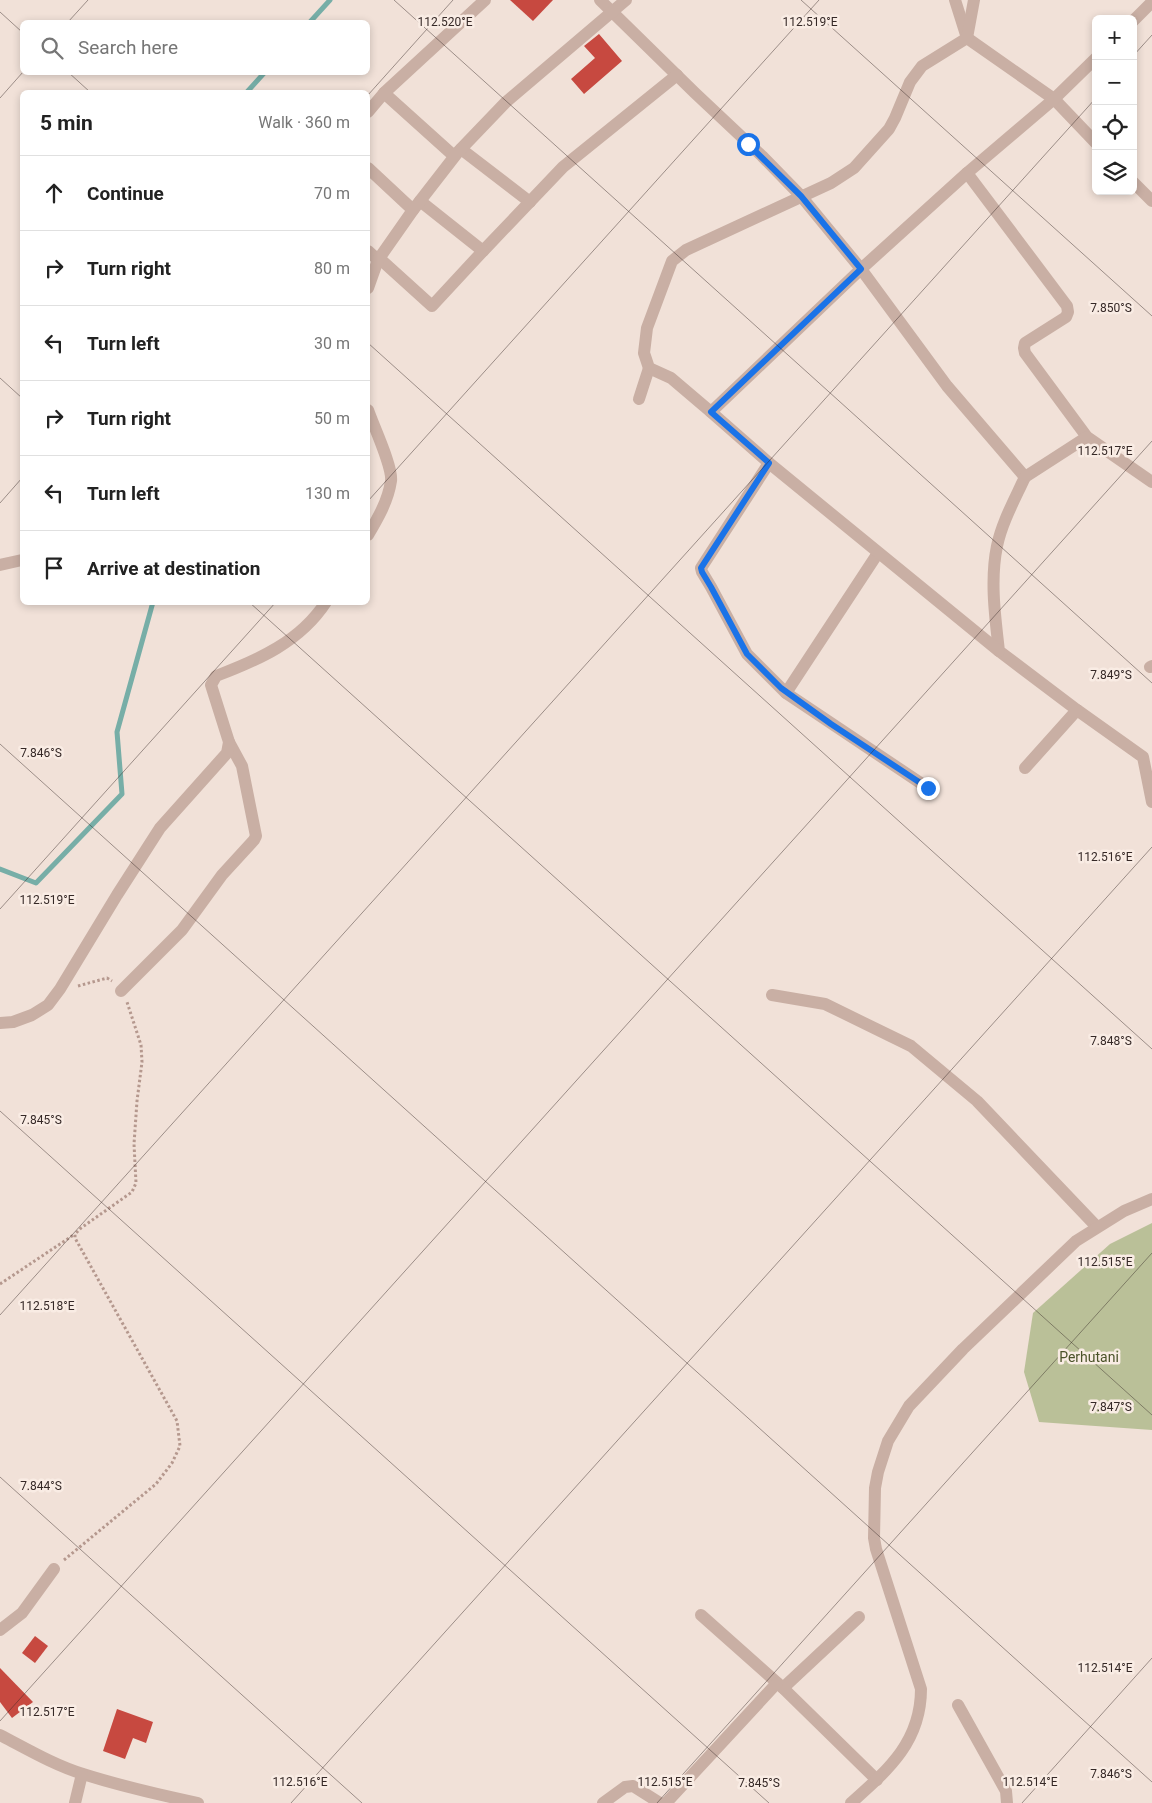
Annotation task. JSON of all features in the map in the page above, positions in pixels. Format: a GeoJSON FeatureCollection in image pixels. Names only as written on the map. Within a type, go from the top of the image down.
{"type":"FeatureCollection","features":[{"type":"Feature","properties":{"kind":"street"},"geometry":{"type":"LineString","coordinates":[[370,110],[384,93],[485,0]]}},
{"type":"Feature","properties":{"kind":"street"},"geometry":{"type":"LineString","coordinates":[[600,0],[801,196],[861,269],[947,386],[1025,477]]}},
{"type":"Feature","properties":{"kind":"street"},"geometry":{"type":"LineString","coordinates":[[370,282],[378,259],[416,205],[458,152],[506,102],[626,0]]}},
{"type":"Feature","properties":{"kind":"street"},"geometry":{"type":"LineString","coordinates":[[956,0],[967,38],[1054,99],[1092,139]]}},
{"type":"Feature","properties":{"kind":"street"},"geometry":{"type":"LineString","coordinates":[[639,400],[649,368],[644,353],[647,328],[672,261],[686,250],[831,183],[854,168],[888,129],[895,118],[910,82],[922,66],[967,38],[974,0]]}},
{"type":"Feature","properties":{"kind":"street"},"geometry":{"type":"LineString","coordinates":[[1137,17],[1152,2]]}},
{"type":"Feature","properties":{"kind":"street"},"geometry":{"type":"LineString","coordinates":[[711,412],[861,269],[967,173],[1054,99],[1094,60]]}},
{"type":"Feature","properties":{"kind":"street"},"geometry":{"type":"LineString","coordinates":[[370,253],[432,306],[564,167],[677,75]]}},
{"type":"Feature","properties":{"kind":"street"},"geometry":{"type":"LineString","coordinates":[[384,93],[458,152],[530,202]]}},
{"type":"Feature","properties":{"kind":"street"},"geometry":{"type":"LineString","coordinates":[[370,170],[416,205],[483,251]]}},
{"type":"Feature","properties":{"kind":"street"},"geometry":{"type":"LineString","coordinates":[[967,173],[1067,306],[1068,312],[1066,317],[1025,343],[1026,353],[1087,437],[1152,482]]}},
{"type":"Feature","properties":{"kind":"street"},"geometry":{"type":"LineString","coordinates":[[1137,186],[1152,201]]}},
{"type":"Feature","properties":{"kind":"street"},"geometry":{"type":"LineString","coordinates":[[649,368],[671,378],[769,463],[999,651],[1077,710],[1147,756],[1152,802]]}},
{"type":"Feature","properties":{"kind":"street"},"geometry":{"type":"LineString","coordinates":[[370,415],[386,459],[391,480],[383,510],[370,532]]}},
{"type":"Feature","properties":{"kind":"street"},"geometry":{"type":"LineString","coordinates":[[999,651],[994,600],[994,564],[1001,535],[1025,477],[1087,437]]}},
{"type":"Feature","properties":{"kind":"street"},"geometry":{"type":"LineString","coordinates":[[769,463],[701,568],[702,572],[747,654],[786,693],[928,788]]}},
{"type":"Feature","properties":{"kind":"street"},"geometry":{"type":"LineString","coordinates":[[786,693],[878,553]]}},
{"type":"Feature","properties":{"kind":"street"},"geometry":{"type":"LineString","coordinates":[[0,565],[20,560]]}},
{"type":"Feature","properties":{"kind":"street"},"geometry":{"type":"LineString","coordinates":[[121,991],[182,930],[222,875],[256,836],[242,766],[229,742],[211,684],[212,680],[216,676],[258,660],[292,638],[309,624],[324,605]]}},
{"type":"Feature","properties":{"kind":"street"},"geometry":{"type":"LineString","coordinates":[[1026,768],[1077,710]]}},
{"type":"Feature","properties":{"kind":"street"},"geometry":{"type":"LineString","coordinates":[[0,1023],[13,1022],[48,1005],[60,989],[160,828],[227,753],[229,742]]}},
{"type":"Feature","properties":{"kind":"street"},"geometry":{"type":"LineString","coordinates":[[772,995],[825,1004],[911,1046],[977,1101],[1097,1227]]}},
{"type":"Feature","properties":{"kind":"street"},"geometry":{"type":"LineString","coordinates":[[851,1803],[903,1751],[916,1727],[921,1700],[921,1689],[874,1538],[875,1488],[888,1442],[909,1406],[962,1349],[1076,1241],[1124,1211],[1152,1199]]}},
{"type":"Feature","properties":{"kind":"street"},"geometry":{"type":"LineString","coordinates":[[0,1630],[22,1613],[54,1569]]}},
{"type":"Feature","properties":{"kind":"street"},"geometry":{"type":"LineString","coordinates":[[701,1615],[780,1686],[876,1780]]}},
{"type":"Feature","properties":{"kind":"street"},"geometry":{"type":"LineString","coordinates":[[666,1803],[780,1686],[859,1618]]}},
{"type":"Feature","properties":{"kind":"street"},"geometry":{"type":"LineString","coordinates":[[958,1705],[1006,1790],[1008,1803]]}},
{"type":"Feature","properties":{"kind":"street"},"geometry":{"type":"LineString","coordinates":[[0,1734],[44,1758],[82,1774],[198,1803]]}},
{"type":"Feature","properties":{"kind":"street"},"geometry":{"type":"LineString","coordinates":[[75,1803],[82,1774]]}},
{"type":"Feature","properties":{"kind":"street"},"geometry":{"type":"LineString","coordinates":[[603,1803],[624,1787],[632,1786],[660,1803]]}},
{"type":"Feature","properties":{"kind":"path"},"geometry":{"type":"LineString","coordinates":[[0,1284],[127,1197],[132,1192],[136,1183],[134,1144],[136,1101],[142,1062],[141,1045],[134,1021],[121,991],[114,982],[107,978],[60,989]]}},
{"type":"Feature","properties":{"kind":"path"},"geometry":{"type":"LineString","coordinates":[[54,1569],[156,1484],[172,1463],[180,1446],[177,1421],[82,1253],[75,1234]]}},
{"type":"Feature","properties":{"kind":"green space","name":"Perhutani"},"geometry":{"type":"Polygon","coordinates":[[[1152,1223],[1152,1430],[1039,1422],[1024,1372],[1033,1313],[1110,1244],[1152,1223]]]}},
{"type":"Feature","properties":{"kind":"building"},"geometry":{"type":"Polygon","coordinates":[[[510,0],[553,0],[533,21],[510,0]]]}},
{"type":"Feature","properties":{"kind":"building"},"geometry":{"type":"Polygon","coordinates":[[[599,34],[622,61],[584,94],[571,79],[595,58],[584,46],[599,34]]]}},
{"type":"Feature","properties":{"kind":"building"},"geometry":{"type":"Polygon","coordinates":[[[35,1636],[48,1646],[35,1663],[22,1653],[35,1636]]]}},
{"type":"Feature","properties":{"kind":"building"},"geometry":{"type":"Polygon","coordinates":[[[0,1668],[33,1702],[12,1718],[0,1702],[0,1668]]]}},
{"type":"Feature","properties":{"kind":"building"},"geometry":{"type":"Polygon","coordinates":[[[117,1709],[153,1722],[146,1743],[133,1738],[125,1759],[103,1751],[117,1709]]]}},
{"type":"Feature","properties":{"kind":"waterway"},"geometry":{"type":"LineString","coordinates":[[312,20],[330,0]]}},
{"type":"Feature","properties":{"kind":"waterway"},"geometry":{"type":"LineString","coordinates":[[249,90],[262,75]]}},
{"type":"Feature","properties":{"kind":"waterway"},"geometry":{"type":"LineString","coordinates":[[0,869],[36,883],[122,794],[117,732],[152,605]]}},
{"type":"Feature","properties":{"kind":"route"},"geometry":{"type":"LineString","coordinates":[[748,144],[801,196],[861,269],[711,412],[769,463],[701,568],[702,572],[747,654],[786,693],[928,788]]}}]}
